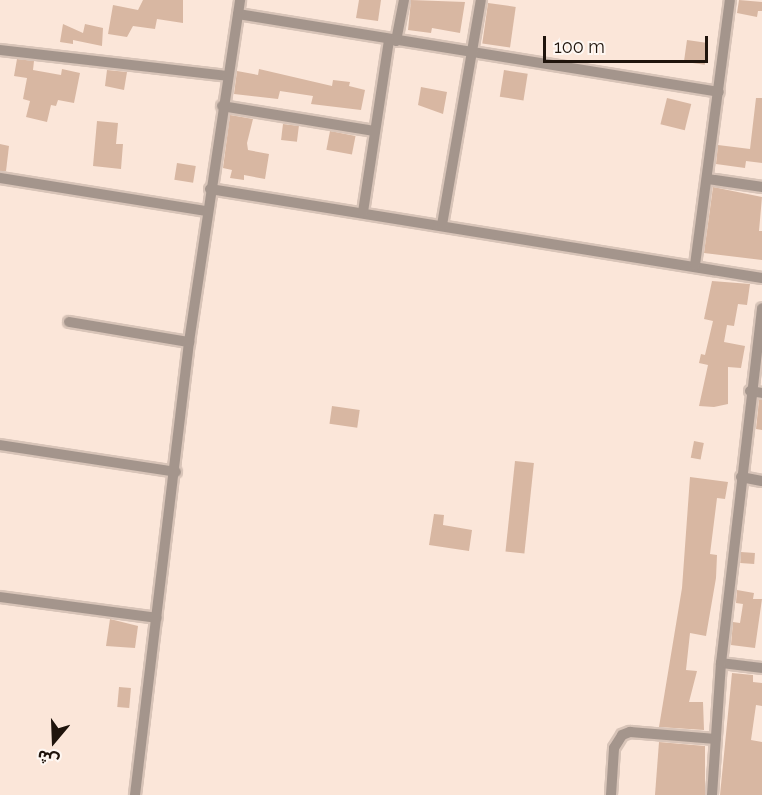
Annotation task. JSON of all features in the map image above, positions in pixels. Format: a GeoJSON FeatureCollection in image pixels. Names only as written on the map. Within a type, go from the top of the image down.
{"type":"FeatureCollection","features":[{"type":"Feature","properties":{"kind":"street"},"geometry":{"type":"LineString","coordinates":[[135,795],[206,211],[240,0]]}},
{"type":"Feature","properties":{"kind":"street"},"geometry":{"type":"LineString","coordinates":[[363,212],[374,131],[404,0]]}},
{"type":"Feature","properties":{"kind":"street"},"geometry":{"type":"LineString","coordinates":[[442,225],[481,0]]}},
{"type":"Feature","properties":{"kind":"street"},"geometry":{"type":"LineString","coordinates":[[695,265],[730,0]]}},
{"type":"Feature","properties":{"kind":"street"},"geometry":{"type":"LineString","coordinates":[[238,15],[719,92]]}},
{"type":"Feature","properties":{"kind":"street"},"geometry":{"type":"LineString","coordinates":[[0,50],[227,76]]}},
{"type":"Feature","properties":{"kind":"street"},"geometry":{"type":"LineString","coordinates":[[222,106],[374,131]]}},
{"type":"Feature","properties":{"kind":"street"},"geometry":{"type":"LineString","coordinates":[[0,178],[206,211]]}},
{"type":"Feature","properties":{"kind":"street"},"geometry":{"type":"LineString","coordinates":[[708,179],[762,187]]}},
{"type":"Feature","properties":{"kind":"street"},"geometry":{"type":"LineString","coordinates":[[210,189],[695,265],[762,278]]}},
{"type":"Feature","properties":{"kind":"street"},"geometry":{"type":"LineString","coordinates":[[712,795],[721,663],[750,391],[762,308]]}},
{"type":"Feature","properties":{"kind":"street"},"geometry":{"type":"LineString","coordinates":[[69,322],[189,342]]}},
{"type":"Feature","properties":{"kind":"street"},"geometry":{"type":"LineString","coordinates":[[750,391],[762,393]]}},
{"type":"Feature","properties":{"kind":"street"},"geometry":{"type":"LineString","coordinates":[[0,445],[176,472]]}},
{"type":"Feature","properties":{"kind":"street"},"geometry":{"type":"LineString","coordinates":[[741,477],[762,482]]}},
{"type":"Feature","properties":{"kind":"street"},"geometry":{"type":"LineString","coordinates":[[0,597],[157,618]]}},
{"type":"Feature","properties":{"kind":"street"},"geometry":{"type":"LineString","coordinates":[[721,663],[762,668]]}},
{"type":"Feature","properties":{"kind":"street"},"geometry":{"type":"LineString","coordinates":[[610,795],[614,748],[622,735],[630,732],[716,739]]}},
{"type":"Feature","properties":{"kind":"building"},"geometry":{"type":"Polygon","coordinates":[[[143,0],[183,0],[183,23],[157,19],[155,29],[133,26],[127,37],[108,34],[113,5],[138,10],[143,0]]]}},
{"type":"Feature","properties":{"kind":"building"},"geometry":{"type":"Polygon","coordinates":[[[359,0],[381,0],[378,21],[356,18],[359,0]]]}},
{"type":"Feature","properties":{"kind":"building"},"geometry":{"type":"Polygon","coordinates":[[[411,0],[465,2],[460,33],[432,28],[431,33],[408,30],[411,0]]]}},
{"type":"Feature","properties":{"kind":"building"},"geometry":{"type":"Polygon","coordinates":[[[739,0],[762,2],[762,11],[758,11],[757,17],[737,13],[739,0]]]}},
{"type":"Feature","properties":{"kind":"building"},"geometry":{"type":"Polygon","coordinates":[[[488,3],[516,7],[510,47],[482,44],[488,3]]]}},
{"type":"Feature","properties":{"kind":"building"},"geometry":{"type":"Polygon","coordinates":[[[63,24],[83,33],[85,24],[103,28],[102,46],[73,40],[73,44],[60,42],[63,24]]]}},
{"type":"Feature","properties":{"kind":"building"},"geometry":{"type":"Polygon","coordinates":[[[687,40],[708,43],[705,65],[684,62],[687,40]]]}},
{"type":"Feature","properties":{"kind":"building"},"geometry":{"type":"Polygon","coordinates":[[[17,59],[34,61],[33,70],[61,75],[62,69],[80,73],[74,103],[58,100],[56,106],[51,105],[47,122],[26,117],[30,101],[23,99],[27,78],[14,76],[17,59]]]}},
{"type":"Feature","properties":{"kind":"building"},"geometry":{"type":"Polygon","coordinates":[[[259,69],[332,86],[333,80],[350,82],[349,86],[365,90],[361,110],[311,104],[313,96],[280,91],[278,99],[234,94],[237,71],[258,75],[259,69]]]}},
{"type":"Feature","properties":{"kind":"building"},"geometry":{"type":"Polygon","coordinates":[[[107,70],[127,72],[124,90],[105,86],[107,70]]]}},
{"type":"Feature","properties":{"kind":"building"},"geometry":{"type":"Polygon","coordinates":[[[504,70],[528,74],[523,100],[500,97],[504,70]]]}},
{"type":"Feature","properties":{"kind":"building"},"geometry":{"type":"Polygon","coordinates":[[[421,87],[447,92],[443,114],[418,105],[421,87]]]}},
{"type":"Feature","properties":{"kind":"building"},"geometry":{"type":"Polygon","coordinates":[[[667,98],[691,104],[685,130],[660,124],[667,98]]]}},
{"type":"Feature","properties":{"kind":"building"},"geometry":{"type":"Polygon","coordinates":[[[756,98],[762,98],[762,163],[746,161],[745,168],[716,164],[718,145],[750,149],[756,98]]]}},
{"type":"Feature","properties":{"kind":"building"},"geometry":{"type":"Polygon","coordinates":[[[230,115],[253,119],[247,143],[248,150],[269,154],[265,179],[244,175],[244,180],[230,178],[232,170],[223,168],[230,115]]]}},
{"type":"Feature","properties":{"kind":"building"},"geometry":{"type":"Polygon","coordinates":[[[97,121],[118,123],[116,144],[123,144],[121,169],[93,166],[97,121]]]}},
{"type":"Feature","properties":{"kind":"building"},"geometry":{"type":"Polygon","coordinates":[[[283,124],[299,126],[297,142],[281,140],[283,124]]]}},
{"type":"Feature","properties":{"kind":"building"},"geometry":{"type":"Polygon","coordinates":[[[330,131],[356,136],[352,155],[326,150],[330,131]]]}},
{"type":"Feature","properties":{"kind":"building"},"geometry":{"type":"Polygon","coordinates":[[[0,144],[9,146],[6,171],[0,171],[0,144]]]}},
{"type":"Feature","properties":{"kind":"building"},"geometry":{"type":"Polygon","coordinates":[[[177,163],[196,166],[193,183],[174,180],[177,163]]]}},
{"type":"Feature","properties":{"kind":"building"},"geometry":{"type":"Polygon","coordinates":[[[713,187],[762,197],[759,231],[762,231],[762,260],[704,253],[713,187]]]}},
{"type":"Feature","properties":{"kind":"building"},"geometry":{"type":"Polygon","coordinates":[[[712,281],[750,284],[747,305],[738,304],[734,326],[727,325],[724,342],[745,346],[741,368],[728,367],[728,404],[714,407],[699,406],[708,365],[699,363],[701,354],[705,355],[713,321],[704,319],[712,281]]]}},
{"type":"Feature","properties":{"kind":"building"},"geometry":{"type":"Polygon","coordinates":[[[759,400],[762,400],[762,430],[756,429],[759,400]]]}},
{"type":"Feature","properties":{"kind":"building"},"geometry":{"type":"Polygon","coordinates":[[[332,406],[360,410],[357,428],[329,424],[332,406]]]}},
{"type":"Feature","properties":{"kind":"building"},"geometry":{"type":"Polygon","coordinates":[[[694,441],[704,443],[701,460],[691,458],[694,441]]]}},
{"type":"Feature","properties":{"kind":"building"},"geometry":{"type":"Polygon","coordinates":[[[515,461],[534,463],[524,553],[505,552],[515,461]]]}},
{"type":"Feature","properties":{"kind":"building"},"geometry":{"type":"Polygon","coordinates":[[[690,477],[728,482],[725,499],[717,498],[710,554],[717,555],[716,578],[706,636],[690,633],[686,670],[697,671],[689,702],[703,702],[704,730],[659,727],[682,588],[690,477]]]}},
{"type":"Feature","properties":{"kind":"building"},"geometry":{"type":"Polygon","coordinates":[[[434,514],[444,515],[443,525],[472,530],[469,551],[429,545],[434,514]]]}},
{"type":"Feature","properties":{"kind":"building"},"geometry":{"type":"Polygon","coordinates":[[[741,552],[755,553],[754,564],[740,563],[741,552]]]}},
{"type":"Feature","properties":{"kind":"building"},"geometry":{"type":"Polygon","coordinates":[[[737,590],[754,593],[753,599],[762,599],[755,648],[731,645],[733,622],[740,623],[743,604],[736,603],[737,590]]]}},
{"type":"Feature","properties":{"kind":"building"},"geometry":{"type":"Polygon","coordinates":[[[110,619],[138,626],[135,648],[106,646],[110,619]]]}},
{"type":"Feature","properties":{"kind":"building"},"geometry":{"type":"Polygon","coordinates":[[[732,673],[753,675],[753,682],[762,683],[762,706],[756,705],[751,740],[762,742],[762,795],[720,795],[732,673]]]}},
{"type":"Feature","properties":{"kind":"building"},"geometry":{"type":"Polygon","coordinates":[[[119,687],[131,688],[129,708],[117,707],[119,687]]]}},
{"type":"Feature","properties":{"kind":"building"},"geometry":{"type":"Polygon","coordinates":[[[659,742],[705,746],[705,795],[655,795],[659,742]]]}}]}
